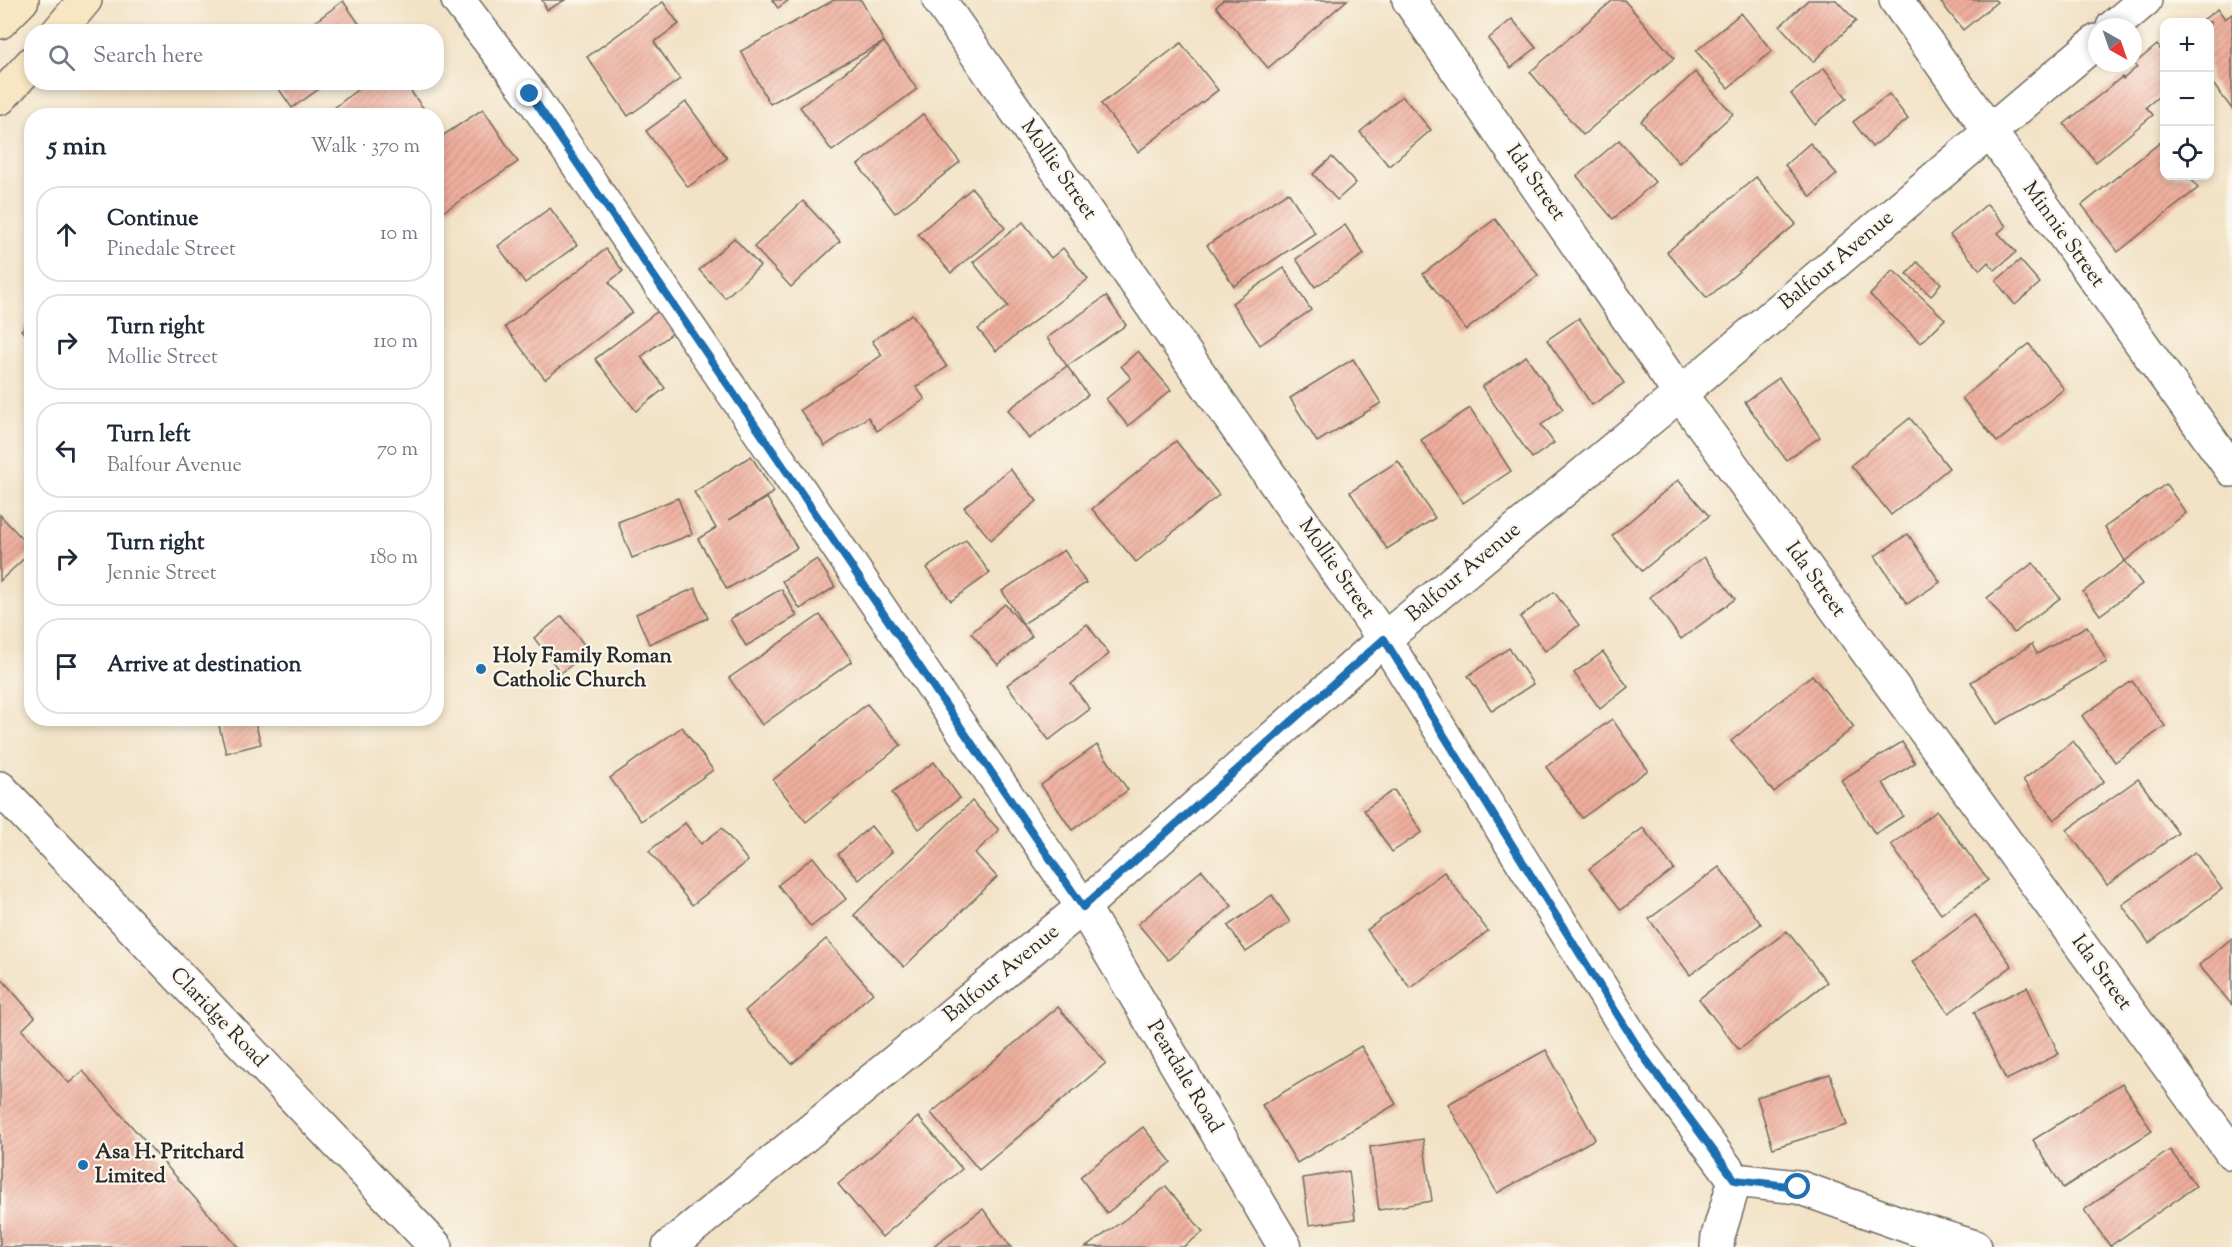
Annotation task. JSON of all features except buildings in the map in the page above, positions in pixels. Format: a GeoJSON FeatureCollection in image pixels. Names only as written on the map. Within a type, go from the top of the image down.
{"type":"FeatureCollection","features":[{"type":"Feature","properties":{"kind":"main road"},"geometry":{"type":"LineString","coordinates":[[0,22],[22,0]]}},
{"type":"Feature","properties":{"kind":"main road"},"geometry":{"type":"LineString","coordinates":[[65,24],[85,0]]}},
{"type":"Feature","properties":{"kind":"main road"},"geometry":{"type":"LineString","coordinates":[[0,98],[24,72]]}},
{"type":"Feature","properties":{"kind":"street","name":"Peardale Road"},"geometry":{"type":"LineString","coordinates":[[458,0],[530,94],[1083,907],[1285,1247]]}},
{"type":"Feature","properties":{"kind":"street","name":"Mollie Street"},"geometry":{"type":"LineString","coordinates":[[939,0],[1384,639],[1644,1057],[1735,1180]]}},
{"type":"Feature","properties":{"kind":"street","name":"Ida Street"},"geometry":{"type":"LineString","coordinates":[[1409,0],[1680,394],[2232,1153]]}},
{"type":"Feature","properties":{"kind":"street","name":"Minnie Street"},"geometry":{"type":"LineString","coordinates":[[1896,0],[2232,470]]}},
{"type":"Feature","properties":{"kind":"street"},"geometry":{"type":"LineString","coordinates":[[2124,18],[2145,0]]}},
{"type":"Feature","properties":{"kind":"street","name":"Balfour Avenue"},"geometry":{"type":"LineString","coordinates":[[669,1247],[1083,907],[1384,639],[1680,394],[2088,49]]}},
{"type":"Feature","properties":{"kind":"street","name":"Claridge Road"},"geometry":{"type":"LineString","coordinates":[[0,788],[436,1247]]}},
{"type":"Feature","properties":{"kind":"street"},"geometry":{"type":"LineString","coordinates":[[1717,1247],[1718,1236],[1735,1180],[1798,1187],[1916,1229],[1975,1247]]}},
{"type":"Feature","properties":{"kind":"place","name":"Holy Family Roman Catholic Church"},"geometry":{"type":"Point","coordinates":[481,669]}},
{"type":"Feature","properties":{"kind":"place","name":"Asa H. Pritchard Limited"},"geometry":{"type":"Point","coordinates":[83,1165]}},
{"type":"Feature","properties":{"kind":"route"},"geometry":{"type":"LineString","coordinates":[[530,94],[1083,907],[1384,639],[1644,1057],[1735,1180],[1798,1187]]}}]}
